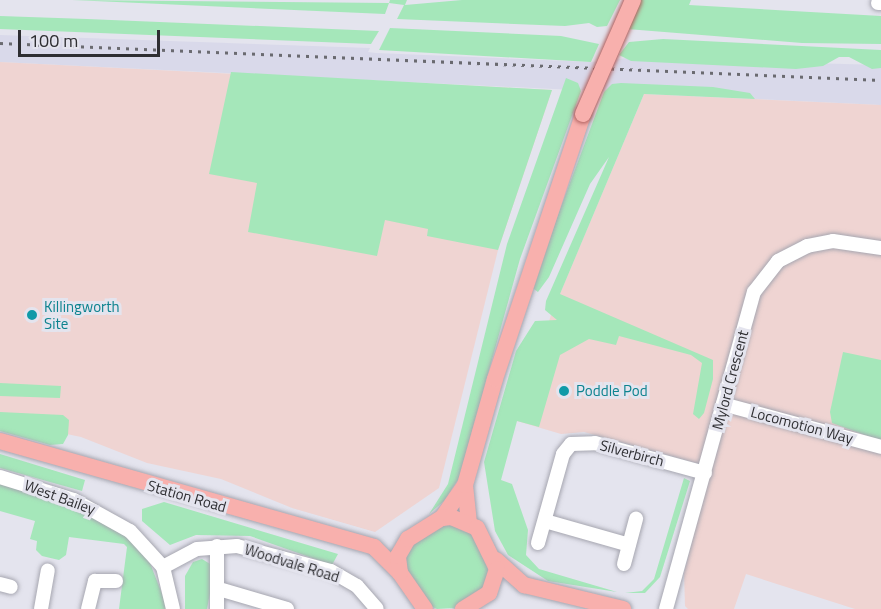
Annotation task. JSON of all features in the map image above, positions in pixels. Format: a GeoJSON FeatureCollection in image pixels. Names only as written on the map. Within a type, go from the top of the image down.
{"type":"FeatureCollection","features":[{"type":"Feature","properties":{"kind":"main road"},"geometry":{"type":"LineString","coordinates":[[623,609],[587,605],[524,585],[496,560],[477,528],[469,523],[442,518],[465,485],[495,379],[583,114],[633,0]]}},
{"type":"Feature","properties":{"kind":"main road","name":"Station Road"},"geometry":{"type":"LineString","coordinates":[[0,441],[374,547],[408,539],[442,518]]}},
{"type":"Feature","properties":{"kind":"main road"},"geometry":{"type":"LineString","coordinates":[[465,485],[469,523]]}},
{"type":"Feature","properties":{"kind":"main road"},"geometry":{"type":"LineString","coordinates":[[400,573],[398,556],[408,539]]}},
{"type":"Feature","properties":{"kind":"main road","name":"Station Road"},"geometry":{"type":"LineString","coordinates":[[374,547],[400,573],[420,606]]}},
{"type":"Feature","properties":{"kind":"main road"},"geometry":{"type":"LineString","coordinates":[[489,593],[497,577],[496,560]]}},
{"type":"Feature","properties":{"kind":"main road"},"geometry":{"type":"LineString","coordinates":[[463,609],[489,593],[524,585]]}},
{"type":"Feature","properties":{"kind":"street","name":"Mylord Crescent"},"geometry":{"type":"LineString","coordinates":[[666,609],[754,292],[778,261],[820,243],[881,248]]}},
{"type":"Feature","properties":{"kind":"street","name":"Locomotion Way"},"geometry":{"type":"LineString","coordinates":[[723,404],[881,447]]}},
{"type":"Feature","properties":{"kind":"street","name":"Silverbirch"},"geometry":{"type":"LineString","coordinates":[[545,521],[563,454],[571,444],[595,443],[705,473]]}},
{"type":"Feature","properties":{"kind":"street","name":"West Bailey"},"geometry":{"type":"LineString","coordinates":[[0,477],[101,512],[130,531],[164,567]]}},
{"type":"Feature","properties":{"kind":"street"},"geometry":{"type":"LineString","coordinates":[[624,564],[636,519]]}},
{"type":"Feature","properties":{"kind":"street"},"geometry":{"type":"LineString","coordinates":[[538,543],[545,521],[629,545]]}},
{"type":"Feature","properties":{"kind":"street"},"geometry":{"type":"LineString","coordinates":[[217,546],[219,589],[217,609]]}},
{"type":"Feature","properties":{"kind":"street","name":"Woodvale Road"},"geometry":{"type":"LineString","coordinates":[[164,567],[184,553],[217,546],[254,549],[331,571],[357,586],[377,609]]}},
{"type":"Feature","properties":{"kind":"street"},"geometry":{"type":"LineString","coordinates":[[164,567],[173,609]]}},
{"type":"Feature","properties":{"kind":"street"},"geometry":{"type":"LineString","coordinates":[[40,609],[48,571]]}},
{"type":"Feature","properties":{"kind":"street"},"geometry":{"type":"LineString","coordinates":[[88,609],[95,580],[116,581]]}},
{"type":"Feature","properties":{"kind":"street"},"geometry":{"type":"LineString","coordinates":[[219,589],[253,604],[287,609]]}},
{"type":"Feature","properties":{"kind":"shaded area"},"geometry":{"type":"Polygon","coordinates":[[[0,35],[370,48],[368,52],[376,53],[591,62],[627,58],[881,65],[881,105],[0,62],[0,35]]]}},
{"type":"Feature","properties":{"kind":"shaded area"},"geometry":{"type":"Polygon","coordinates":[[[0,62],[552,90],[498,250],[439,488],[375,532],[292,508],[221,479],[147,463],[81,437],[0,420],[0,62]]]}},
{"type":"Feature","properties":{"kind":"shaded area"},"geometry":{"type":"Polygon","coordinates":[[[644,94],[881,105],[881,609],[855,609],[746,574],[734,609],[688,609],[685,606],[684,573],[711,467],[584,432],[561,434],[517,421],[551,315],[644,94]]]}},
{"type":"Feature","properties":{"kind":"green space"},"geometry":{"type":"Polygon","coordinates":[[[72,0],[389,3],[385,14],[72,0]]]}},
{"type":"Feature","properties":{"kind":"green space"},"geometry":{"type":"Polygon","coordinates":[[[390,0],[407,0],[405,5],[462,0],[620,0],[607,26],[597,27],[589,23],[565,26],[397,19],[404,5],[389,3],[390,0]]]}},
{"type":"Feature","properties":{"kind":"green space"},"geometry":{"type":"Polygon","coordinates":[[[641,0],[691,0],[689,5],[881,16],[881,44],[802,43],[627,29],[641,0]]]}},
{"type":"Feature","properties":{"kind":"green space"},"geometry":{"type":"Polygon","coordinates":[[[0,16],[379,31],[371,44],[0,29],[0,16]]]}},
{"type":"Feature","properties":{"kind":"green space"},"geometry":{"type":"Polygon","coordinates":[[[390,28],[561,36],[599,44],[591,62],[379,50],[390,28]]]}},
{"type":"Feature","properties":{"kind":"green space"},"geometry":{"type":"Polygon","coordinates":[[[663,39],[881,50],[881,68],[872,69],[849,57],[839,57],[823,66],[796,69],[631,61],[619,55],[629,42],[663,39]]]}},
{"type":"Feature","properties":{"kind":"green space"},"geometry":{"type":"Polygon","coordinates":[[[231,72],[552,90],[498,250],[427,236],[428,229],[385,220],[377,256],[248,232],[257,183],[209,174],[231,72]]]}},
{"type":"Feature","properties":{"kind":"green space"},"geometry":{"type":"Polygon","coordinates":[[[566,78],[578,83],[581,91],[520,259],[459,478],[444,501],[429,514],[448,484],[507,244],[566,78]]]}},
{"type":"Feature","properties":{"kind":"green space"},"geometry":{"type":"Polygon","coordinates":[[[612,84],[713,87],[750,93],[755,99],[644,94],[560,294],[713,360],[713,379],[704,413],[699,419],[693,414],[702,363],[691,355],[619,336],[616,345],[589,339],[560,355],[539,427],[517,421],[501,480],[512,484],[528,530],[526,555],[539,569],[617,592],[548,581],[508,555],[495,531],[484,462],[516,351],[535,321],[557,320],[545,310],[546,301],[609,157],[590,184],[549,277],[538,292],[531,287],[604,92],[612,84]]]}},
{"type":"Feature","properties":{"kind":"green space"},"geometry":{"type":"Polygon","coordinates":[[[843,352],[881,360],[881,441],[832,423],[830,412],[843,352]]]}},
{"type":"Feature","properties":{"kind":"green space"},"geometry":{"type":"Polygon","coordinates":[[[0,383],[61,386],[60,398],[0,396],[0,383]]]}},
{"type":"Feature","properties":{"kind":"green space"},"geometry":{"type":"Polygon","coordinates":[[[0,412],[63,415],[69,420],[68,435],[63,444],[50,445],[0,431],[0,412]]]}},
{"type":"Feature","properties":{"kind":"green space"},"geometry":{"type":"Polygon","coordinates":[[[0,454],[85,480],[82,491],[0,468],[0,454]]]}},
{"type":"Feature","properties":{"kind":"green space"},"geometry":{"type":"Polygon","coordinates":[[[684,478],[690,481],[660,577],[645,593],[625,593],[642,591],[654,579],[684,478]]]}},
{"type":"Feature","properties":{"kind":"green space"},"geometry":{"type":"Polygon","coordinates":[[[0,484],[73,507],[126,534],[148,558],[168,609],[119,609],[127,547],[124,544],[69,537],[66,555],[59,560],[42,556],[36,550],[37,541],[30,539],[35,521],[0,511],[0,484]]]}},
{"type":"Feature","properties":{"kind":"green space"},"geometry":{"type":"Polygon","coordinates":[[[164,502],[338,554],[332,565],[250,536],[196,535],[170,545],[142,521],[142,509],[164,502]]]}},
{"type":"Feature","properties":{"kind":"green space"},"geometry":{"type":"Polygon","coordinates":[[[447,523],[471,532],[491,567],[482,592],[454,608],[437,609],[428,605],[406,571],[404,558],[409,545],[447,523]]]}},
{"type":"Feature","properties":{"kind":"green space"},"geometry":{"type":"Polygon","coordinates":[[[202,559],[215,567],[207,609],[185,609],[185,576],[193,562],[202,559]]]}},
{"type":"Feature","properties":{"kind":"railway"},"geometry":{"type":"LineString","coordinates":[[0,43],[881,80]]}},
{"type":"Feature","properties":{"kind":"place","name":"Killingworth Site"},"geometry":{"type":"Point","coordinates":[32,315]}},
{"type":"Feature","properties":{"kind":"place","name":"Poddle Pod"},"geometry":{"type":"Point","coordinates":[564,391]}}]}
